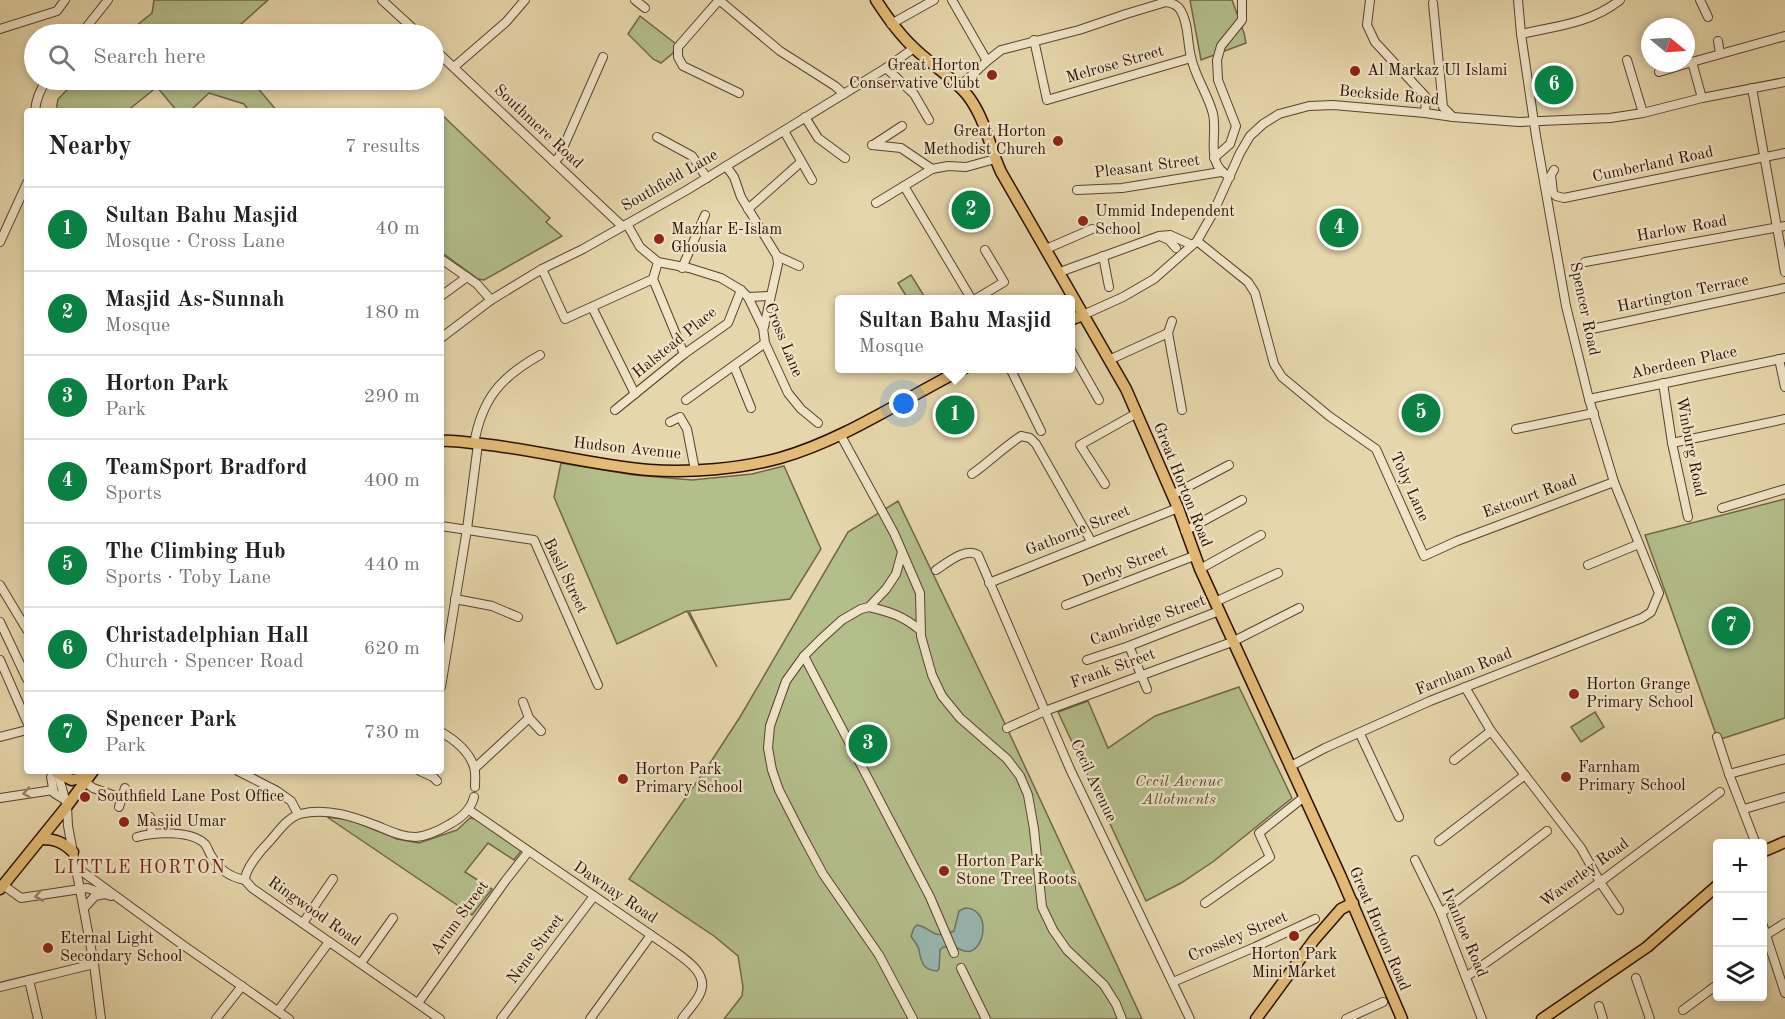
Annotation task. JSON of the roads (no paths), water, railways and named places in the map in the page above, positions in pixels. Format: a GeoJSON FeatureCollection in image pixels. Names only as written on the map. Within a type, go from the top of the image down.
{"type":"FeatureCollection","features":[{"type":"Feature","properties":{"kind":"main road","name":"Great Horton Road"},"geometry":{"type":"LineString","coordinates":[[876,0],[891,24],[914,48],[966,94],[980,114],[995,159],[1072,295]]}},
{"type":"Feature","properties":{"kind":"main road","name":"Great Horton Road"},"geometry":{"type":"LineString","coordinates":[[1075,300],[1126,389],[1137,413],[1178,508],[1194,556],[1353,903],[1402,1019]]}},
{"type":"Feature","properties":{"kind":"main road"},"geometry":{"type":"LineString","coordinates":[[1075,318],[1083,315]]}},
{"type":"Feature","properties":{"kind":"main road"},"geometry":{"type":"LineString","coordinates":[[840,434],[957,373]]}},
{"type":"Feature","properties":{"kind":"main road","name":"Hudson Avenue"},"geometry":{"type":"LineString","coordinates":[[444,441],[502,446],[590,462],[640,468],[695,470],[745,465],[781,458],[840,434]]}},
{"type":"Feature","properties":{"kind":"main road"},"geometry":{"type":"LineString","coordinates":[[60,774],[72,780],[89,776]]}},
{"type":"Feature","properties":{"kind":"main road"},"geometry":{"type":"LineString","coordinates":[[1,887],[89,776]]}},
{"type":"Feature","properties":{"kind":"main road"},"geometry":{"type":"LineString","coordinates":[[41,839],[59,841],[73,852]]}},
{"type":"Feature","properties":{"kind":"main road"},"geometry":{"type":"LineString","coordinates":[[1767,850],[1785,842]]}},
{"type":"Feature","properties":{"kind":"main road"},"geometry":{"type":"LineString","coordinates":[[1542,1019],[1647,947],[1713,889]]}},
{"type":"Feature","properties":{"kind":"main road"},"geometry":{"type":"LineString","coordinates":[[1256,1019],[1314,940],[1341,909],[1353,903]]}},
{"type":"Feature","properties":{"kind":"main road"},"geometry":{"type":"LineString","coordinates":[[1341,909],[1360,920]]}},
{"type":"Feature","properties":{"kind":"street"},"geometry":{"type":"LineString","coordinates":[[0,29],[57,11],[65,0]]}},
{"type":"Feature","properties":{"kind":"street"},"geometry":{"type":"LineString","coordinates":[[89,24],[108,0]]}},
{"type":"Feature","properties":{"kind":"street"},"geometry":{"type":"LineString","coordinates":[[382,0],[408,24]]}},
{"type":"Feature","properties":{"kind":"street"},"geometry":{"type":"LineString","coordinates":[[454,67],[506,22],[525,0]]}},
{"type":"Feature","properties":{"kind":"street"},"geometry":{"type":"LineString","coordinates":[[634,0],[645,9]]}},
{"type":"Feature","properties":{"kind":"street"},"geometry":{"type":"LineString","coordinates":[[740,93],[683,66],[678,57],[678,47],[719,0],[780,51],[844,94]]}},
{"type":"Feature","properties":{"kind":"street"},"geometry":{"type":"LineString","coordinates":[[891,24],[934,0]]}},
{"type":"Feature","properties":{"kind":"street"},"geometry":{"type":"LineString","coordinates":[[952,0],[987,61]]}},
{"type":"Feature","properties":{"kind":"street"},"geometry":{"type":"LineString","coordinates":[[1214,159],[1230,144],[1236,126],[1218,80],[1217,60],[1221,46],[1242,20],[1242,0]]}},
{"type":"Feature","properties":{"kind":"street"},"geometry":{"type":"LineString","coordinates":[[1370,0],[1367,25],[1375,42],[1426,96],[1425,113]]}},
{"type":"Feature","properties":{"kind":"street","name":"Spencer Road"},"geometry":{"type":"LineString","coordinates":[[1518,0],[1536,136],[1566,306],[1614,482],[1659,593],[1651,612]]}},
{"type":"Feature","properties":{"kind":"street"},"geometry":{"type":"LineString","coordinates":[[1521,34],[1587,19],[1607,10],[1620,0]]}},
{"type":"Feature","properties":{"kind":"street"},"geometry":{"type":"LineString","coordinates":[[1700,0],[1708,17]]}},
{"type":"Feature","properties":{"kind":"street"},"geometry":{"type":"LineString","coordinates":[[959,87],[1001,50],[1079,30],[1166,2],[1173,3],[1181,10],[1185,20],[1191,58],[1213,114],[1214,159],[1221,172],[1230,177]]}},
{"type":"Feature","properties":{"kind":"street"},"geometry":{"type":"LineString","coordinates":[[1434,3],[1443,107],[1453,117]]}},
{"type":"Feature","properties":{"kind":"street"},"geometry":{"type":"LineString","coordinates":[[1695,61],[1785,36]]}},
{"type":"Feature","properties":{"kind":"street","name":"Melrose Street"},"geometry":{"type":"LineString","coordinates":[[1034,40],[1047,100],[1191,58]]}},
{"type":"Feature","properties":{"kind":"street"},"geometry":{"type":"LineString","coordinates":[[1718,41],[1720,54]]}},
{"type":"Feature","properties":{"kind":"street","name":"Southfield Lane"},"geometry":{"type":"LineString","coordinates":[[444,336],[490,300],[707,178],[886,68],[914,48]]}},
{"type":"Feature","properties":{"kind":"street"},"geometry":{"type":"LineString","coordinates":[[554,162],[560,157],[603,57]]}},
{"type":"Feature","properties":{"kind":"street","name":"Southmere Road"},"geometry":{"type":"LineString","coordinates":[[444,58],[624,225]]}},
{"type":"Feature","properties":{"kind":"street"},"geometry":{"type":"LineString","coordinates":[[1627,60],[1643,113]]}},
{"type":"Feature","properties":{"kind":"street"},"geometry":{"type":"LineString","coordinates":[[886,68],[914,94],[929,120]]}},
{"type":"Feature","properties":{"kind":"street"},"geometry":{"type":"LineString","coordinates":[[1695,72],[1702,98]]}},
{"type":"Feature","properties":{"kind":"street","name":"Beckside Road"},"geometry":{"type":"LineString","coordinates":[[1083,315],[1123,297],[1154,279],[1194,243],[1213,213],[1250,136],[1279,114],[1309,106],[1325,105],[1519,122],[1610,118],[1785,82]]}},
{"type":"Feature","properties":{"kind":"street"},"geometry":{"type":"LineString","coordinates":[[1752,88],[1764,157],[1781,226],[1785,272]]}},
{"type":"Feature","properties":{"kind":"street"},"geometry":{"type":"LineString","coordinates":[[36,108],[41,90]]}},
{"type":"Feature","properties":{"kind":"street"},"geometry":{"type":"LineString","coordinates":[[805,117],[818,138],[845,158]]}},
{"type":"Feature","properties":{"kind":"street"},"geometry":{"type":"LineString","coordinates":[[902,126],[872,145],[901,148],[932,169]]}},
{"type":"Feature","properties":{"kind":"street"},"geometry":{"type":"LineString","coordinates":[[784,131],[812,180]]}},
{"type":"Feature","properties":{"kind":"street"},"geometry":{"type":"LineString","coordinates":[[657,137],[692,156],[707,178]]}},
{"type":"Feature","properties":{"kind":"street","name":"Cumberland Road"},"geometry":{"type":"LineString","coordinates":[[1554,170],[1551,175],[1553,193],[1564,198],[1785,153]]}},
{"type":"Feature","properties":{"kind":"street"},"geometry":{"type":"LineString","coordinates":[[876,203],[932,169],[948,166],[966,167],[995,159]]}},
{"type":"Feature","properties":{"kind":"street"},"geometry":{"type":"LineString","coordinates":[[748,209],[801,162]]}},
{"type":"Feature","properties":{"kind":"street"},"geometry":{"type":"LineString","coordinates":[[726,166],[734,177],[741,197],[777,256],[778,264],[763,328]]}},
{"type":"Feature","properties":{"kind":"street","name":"Pleasant Street"},"geometry":{"type":"LineString","coordinates":[[1077,190],[1122,188],[1221,172]]}},
{"type":"Feature","properties":{"kind":"street"},"geometry":{"type":"LineString","coordinates":[[904,186],[970,295]]}},
{"type":"Feature","properties":{"kind":"street"},"geometry":{"type":"LineString","coordinates":[[0,242],[24,190]]}},
{"type":"Feature","properties":{"kind":"street"},"geometry":{"type":"LineString","coordinates":[[682,268],[705,215]]}},
{"type":"Feature","properties":{"kind":"street"},"geometry":{"type":"LineString","coordinates":[[624,225],[640,247],[658,262],[653,279],[684,354]]}},
{"type":"Feature","properties":{"kind":"street","name":"Harlow Road"},"geometry":{"type":"LineString","coordinates":[[1585,262],[1781,226]]}},
{"type":"Feature","properties":{"kind":"street"},"geometry":{"type":"LineString","coordinates":[[1046,249],[1092,229]]}},
{"type":"Feature","properties":{"kind":"street"},"geometry":{"type":"LineString","coordinates":[[1060,272],[1160,236],[1170,235],[1194,243]]}},
{"type":"Feature","properties":{"kind":"street"},"geometry":{"type":"LineString","coordinates":[[1160,236],[1169,240],[1176,248]]}},
{"type":"Feature","properties":{"kind":"street","name":"Toby Lane"},"geometry":{"type":"LineString","coordinates":[[1194,243],[1248,282],[1255,293],[1274,364],[1282,376],[1329,416],[1376,449],[1424,556],[1457,541]]}},
{"type":"Feature","properties":{"kind":"street"},"geometry":{"type":"LineString","coordinates":[[982,295],[1004,282],[985,250]]}},
{"type":"Feature","properties":{"kind":"street"},"geometry":{"type":"LineString","coordinates":[[777,256],[799,266]]}},
{"type":"Feature","properties":{"kind":"street"},"geometry":{"type":"LineString","coordinates":[[1103,256],[1109,287]]}},
{"type":"Feature","properties":{"kind":"street"},"geometry":{"type":"LineString","coordinates":[[444,261],[477,284],[490,300]]}},
{"type":"Feature","properties":{"kind":"street","name":"Cross Lane"},"geometry":{"type":"LineString","coordinates":[[658,262],[720,278],[741,290],[748,297],[763,328],[765,343],[788,393],[801,409],[818,423]]}},
{"type":"Feature","properties":{"kind":"street"},"geometry":{"type":"LineString","coordinates":[[542,269],[565,319],[653,279]]}},
{"type":"Feature","properties":{"kind":"street"},"geometry":{"type":"LineString","coordinates":[[444,294],[467,277]]}},
{"type":"Feature","properties":{"kind":"street","name":"Hartington Terrace"},"geometry":{"type":"LineString","coordinates":[[1587,330],[1785,288]]}},
{"type":"Feature","properties":{"kind":"street","name":"Halstead Place"},"geometry":{"type":"LineString","coordinates":[[615,410],[684,354],[728,323],[741,290]]}},
{"type":"Feature","properties":{"kind":"street"},"geometry":{"type":"LineString","coordinates":[[748,297],[770,297]]}},
{"type":"Feature","properties":{"kind":"street"},"geometry":{"type":"LineString","coordinates":[[592,307],[635,394]]}},
{"type":"Feature","properties":{"kind":"street"},"geometry":{"type":"LineString","coordinates":[[1172,321],[1168,333],[1182,410]]}},
{"type":"Feature","properties":{"kind":"street"},"geometry":{"type":"LineString","coordinates":[[1109,360],[1168,333]]}},
{"type":"Feature","properties":{"kind":"street"},"geometry":{"type":"LineString","coordinates":[[686,400],[765,343]]}},
{"type":"Feature","properties":{"kind":"street"},"geometry":{"type":"LineString","coordinates":[[444,649],[467,528],[477,429],[483,410],[492,394],[506,378],[540,356]]}},
{"type":"Feature","properties":{"kind":"street"},"geometry":{"type":"LineString","coordinates":[[1075,356],[1099,400]]}},
{"type":"Feature","properties":{"kind":"street"},"geometry":{"type":"LineString","coordinates":[[1782,358],[1785,387]]}},
{"type":"Feature","properties":{"kind":"street","name":"Aberdeen Place"},"geometry":{"type":"LineString","coordinates":[[1590,399],[1782,358]]}},
{"type":"Feature","properties":{"kind":"street"},"geometry":{"type":"LineString","coordinates":[[734,366],[751,408]]}},
{"type":"Feature","properties":{"kind":"street"},"geometry":{"type":"LineString","coordinates":[[1012,373],[1041,431]]}},
{"type":"Feature","properties":{"kind":"street","name":"Winburg Road"},"geometry":{"type":"LineString","coordinates":[[1663,382],[1672,443],[1688,517]]}},
{"type":"Feature","properties":{"kind":"street"},"geometry":{"type":"LineString","coordinates":[[1105,484],[1080,445],[1137,413]]}},
{"type":"Feature","properties":{"kind":"street"},"geometry":{"type":"LineString","coordinates":[[1516,429],[1594,413]]}},
{"type":"Feature","properties":{"kind":"street"},"geometry":{"type":"LineString","coordinates":[[670,422],[680,417],[687,429],[695,470]]}},
{"type":"Feature","properties":{"kind":"street"},"geometry":{"type":"LineString","coordinates":[[1672,443],[1785,419]]}},
{"type":"Feature","properties":{"kind":"street"},"geometry":{"type":"LineString","coordinates":[[840,434],[894,533],[920,592],[920,630],[932,675],[942,696],[960,718],[1007,759],[1020,776],[1028,795],[1042,907],[1053,930],[1067,950],[1104,984],[1122,1019]]}},
{"type":"Feature","properties":{"kind":"street"},"geometry":{"type":"LineString","coordinates":[[972,474],[995,457],[1006,445],[1021,436],[1030,438],[1036,444],[1091,541]]}},
{"type":"Feature","properties":{"kind":"street"},"geometry":{"type":"LineString","coordinates":[[1172,495],[1229,465]]}},
{"type":"Feature","properties":{"kind":"street","name":"Estcourt Road"},"geometry":{"type":"LineString","coordinates":[[1457,541],[1614,482]]}},
{"type":"Feature","properties":{"kind":"street"},"geometry":{"type":"LineString","coordinates":[[1722,508],[1785,489]]}},
{"type":"Feature","properties":{"kind":"street"},"geometry":{"type":"LineString","coordinates":[[1185,531],[1242,500]]}},
{"type":"Feature","properties":{"kind":"street","name":"Gathorne Street"},"geometry":{"type":"LineString","coordinates":[[990,582],[1178,508]]}},
{"type":"Feature","properties":{"kind":"street"},"geometry":{"type":"LineString","coordinates":[[444,526],[467,528]]}},
{"type":"Feature","properties":{"kind":"street","name":"Basil Street"},"geometry":{"type":"LineString","coordinates":[[467,528],[534,540],[598,685]]}},
{"type":"Feature","properties":{"kind":"street"},"geometry":{"type":"LineString","coordinates":[[1200,569],[1261,535]]}},
{"type":"Feature","properties":{"kind":"street"},"geometry":{"type":"LineString","coordinates":[[1588,565],[1639,544]]}},
{"type":"Feature","properties":{"kind":"street"},"geometry":{"type":"LineString","coordinates":[[869,607],[896,574],[902,552]]}},
{"type":"Feature","properties":{"kind":"street","name":"Cecil Avenue"},"geometry":{"type":"LineString","coordinates":[[936,570],[969,552],[976,553],[1070,769],[1190,1019]]}},
{"type":"Feature","properties":{"kind":"street","name":"Derby Street"},"geometry":{"type":"LineString","coordinates":[[1066,605],[1194,556]]}},
{"type":"Feature","properties":{"kind":"street","name":"Cambridge Street"},"geometry":{"type":"LineString","coordinates":[[1086,660],[1129,646],[1217,606],[1278,573]]}},
{"type":"Feature","properties":{"kind":"street"},"geometry":{"type":"LineString","coordinates":[[0,585],[24,625]]}},
{"type":"Feature","properties":{"kind":"street"},"geometry":{"type":"LineString","coordinates":[[455,599],[492,606],[518,617]]}},
{"type":"Feature","properties":{"kind":"street"},"geometry":{"type":"LineString","coordinates":[[913,1019],[879,955],[823,873],[802,836],[779,790],[768,748],[770,726],[786,681],[804,656],[842,620],[869,607],[906,618],[920,630]]}},
{"type":"Feature","properties":{"kind":"street","name":"Frank Street"},"geometry":{"type":"LineString","coordinates":[[1007,728],[1045,711],[1232,642],[1299,608]]}},
{"type":"Feature","properties":{"kind":"street","name":"Farnham Road"},"geometry":{"type":"LineString","coordinates":[[1291,766],[1325,748],[1430,701],[1651,612]]}},
{"type":"Feature","properties":{"kind":"street"},"geometry":{"type":"LineString","coordinates":[[0,622],[24,673]]}},
{"type":"Feature","properties":{"kind":"street"},"geometry":{"type":"LineString","coordinates":[[1129,646],[1147,689]]}},
{"type":"Feature","properties":{"kind":"street"},"geometry":{"type":"LineString","coordinates":[[804,656],[930,897],[954,953]]}},
{"type":"Feature","properties":{"kind":"street"},"geometry":{"type":"LineString","coordinates":[[0,660],[24,715]]}},
{"type":"Feature","properties":{"kind":"street"},"geometry":{"type":"LineString","coordinates":[[1465,687],[1491,731],[1581,848],[1619,910]]}},
{"type":"Feature","properties":{"kind":"street"},"geometry":{"type":"LineString","coordinates":[[523,702],[529,718],[541,731]]}},
{"type":"Feature","properties":{"kind":"street"},"geometry":{"type":"LineString","coordinates":[[475,768],[529,718]]}},
{"type":"Feature","properties":{"kind":"street"},"geometry":{"type":"LineString","coordinates":[[0,737],[24,731]]}},
{"type":"Feature","properties":{"kind":"street"},"geometry":{"type":"LineString","coordinates":[[1454,760],[1491,731]]}},
{"type":"Feature","properties":{"kind":"street"},"geometry":{"type":"LineString","coordinates":[[444,734],[459,745],[475,768],[475,786]]}},
{"type":"Feature","properties":{"kind":"street"},"geometry":{"type":"LineString","coordinates":[[1360,734],[1399,817]]}},
{"type":"Feature","properties":{"kind":"street"},"geometry":{"type":"LineString","coordinates":[[1717,737],[1755,839]]}},
{"type":"Feature","properties":{"kind":"street"},"geometry":{"type":"LineString","coordinates":[[1729,774],[1785,759]]}},
{"type":"Feature","properties":{"kind":"street"},"geometry":{"type":"LineString","coordinates":[[54,774],[51,777],[54,793],[66,803]]}},
{"type":"Feature","properties":{"kind":"street"},"geometry":{"type":"LineString","coordinates":[[57,774],[66,803],[68,826],[94,964],[101,1019]]}},
{"type":"Feature","properties":{"kind":"street"},"geometry":{"type":"LineString","coordinates":[[244,774],[291,801],[298,814],[325,811],[349,816],[399,835],[416,837],[430,834],[458,820],[469,810],[474,797]]}},
{"type":"Feature","properties":{"kind":"street"},"geometry":{"type":"LineString","coordinates":[[426,774],[437,781]]}},
{"type":"Feature","properties":{"kind":"street"},"geometry":{"type":"LineString","coordinates":[[89,776],[93,788],[120,802],[125,788]]}},
{"type":"Feature","properties":{"kind":"street"},"geometry":{"type":"LineString","coordinates":[[1439,841],[1525,776]]}},
{"type":"Feature","properties":{"kind":"street"},"geometry":{"type":"LineString","coordinates":[[0,798],[53,790]]}},
{"type":"Feature","properties":{"kind":"street","name":"Waverley Road"},"geometry":{"type":"LineString","coordinates":[[1466,977],[1600,882],[1720,792]]}},
{"type":"Feature","properties":{"kind":"street"},"geometry":{"type":"LineString","coordinates":[[1205,903],[1270,857],[1259,833],[1304,797]]}},
{"type":"Feature","properties":{"kind":"street"},"geometry":{"type":"LineString","coordinates":[[1744,809],[1785,798]]}},
{"type":"Feature","properties":{"kind":"street","name":"Dawnay Road"},"geometry":{"type":"LineString","coordinates":[[469,810],[651,935],[695,968],[703,984],[701,993],[682,1019]]}},
{"type":"Feature","properties":{"kind":"street","name":"Ringwood Road"},"geometry":{"type":"LineString","coordinates":[[298,814],[288,821],[261,850],[245,875],[245,880],[252,888],[440,1019]]}},
{"type":"Feature","properties":{"kind":"street"},"geometry":{"type":"LineString","coordinates":[[150,817],[152,833]]}},
{"type":"Feature","properties":{"kind":"street"},"geometry":{"type":"LineString","coordinates":[[1441,913],[1547,831]]}},
{"type":"Feature","properties":{"kind":"street"},"geometry":{"type":"LineString","coordinates":[[137,837],[152,833],[194,838],[205,845],[219,868],[245,880]]}},
{"type":"Feature","properties":{"kind":"street","name":"Arum Street"},"geometry":{"type":"LineString","coordinates":[[418,1003],[528,852]]}},
{"type":"Feature","properties":{"kind":"street","name":"Ivanhoe Road"},"geometry":{"type":"LineString","coordinates":[[1415,860],[1441,913],[1482,1019]]}},
{"type":"Feature","properties":{"kind":"street"},"geometry":{"type":"LineString","coordinates":[[76,867],[289,1019]]}},
{"type":"Feature","properties":{"kind":"street"},"geometry":{"type":"LineString","coordinates":[[303,923],[333,879]]}},
{"type":"Feature","properties":{"kind":"street"},"geometry":{"type":"LineString","coordinates":[[1,887],[21,898],[92,889],[122,901]]}},
{"type":"Feature","properties":{"kind":"street"},"geometry":{"type":"LineString","coordinates":[[84,908],[95,896],[105,894]]}},
{"type":"Feature","properties":{"kind":"street","name":"Nene Street"},"geometry":{"type":"LineString","coordinates":[[501,1019],[594,896]]}},
{"type":"Feature","properties":{"kind":"street"},"geometry":{"type":"LineString","coordinates":[[361,963],[393,918]]}},
{"type":"Feature","properties":{"kind":"street","name":"Crossley Street"},"geometry":{"type":"LineString","coordinates":[[1173,982],[1315,919]]}},
{"type":"Feature","properties":{"kind":"street"},"geometry":{"type":"LineString","coordinates":[[1767,941],[1785,923]]}},
{"type":"Feature","properties":{"kind":"street"},"geometry":{"type":"LineString","coordinates":[[590,1019],[651,935]]}},
{"type":"Feature","properties":{"kind":"street"},"geometry":{"type":"LineString","coordinates":[[278,1011],[329,942]]}},
{"type":"Feature","properties":{"kind":"street"},"geometry":{"type":"LineString","coordinates":[[1767,945],[1785,993]]}},
{"type":"Feature","properties":{"kind":"street"},"geometry":{"type":"LineString","coordinates":[[0,987],[94,964]]}},
{"type":"Feature","properties":{"kind":"street"},"geometry":{"type":"LineString","coordinates":[[961,968],[986,1019]]}},
{"type":"Feature","properties":{"kind":"street"},"geometry":{"type":"LineString","coordinates":[[1636,978],[1650,1019]]}},
{"type":"Feature","properties":{"kind":"street"},"geometry":{"type":"LineString","coordinates":[[29,980],[38,1019]]}},
{"type":"Feature","properties":{"kind":"street"},"geometry":{"type":"LineString","coordinates":[[216,1019],[242,986]]}},
{"type":"Feature","properties":{"kind":"street"},"geometry":{"type":"LineString","coordinates":[[1683,1010],[1713,988]]}},
{"type":"Feature","properties":{"kind":"street"},"geometry":{"type":"LineString","coordinates":[[1346,1019],[1383,1002]]}},
{"type":"Feature","properties":{"kind":"street"},"geometry":{"type":"LineString","coordinates":[[1599,1006],[1603,1019]]}},
{"type":"Feature","properties":{"kind":"water"},"geometry":{"type":"Polygon","coordinates":[[[965,908],[973,910],[982,920],[980,941],[969,952],[954,947],[943,947],[940,950],[939,969],[937,971],[929,969],[922,962],[918,946],[911,936],[914,928],[917,925],[937,934],[947,934],[954,931],[959,911],[965,908]]]}},
{"type":"Feature","properties":{"kind":"place","name":"Al Markaz Ul Islami"},"geometry":{"type":"Point","coordinates":[1355,71]}},
{"type":"Feature","properties":{"kind":"place","name":"Great Horton Conservative Clubt"},"geometry":{"type":"Point","coordinates":[992,75]}},
{"type":"Feature","properties":{"kind":"place","name":"Christadelphian Hall"},"geometry":{"type":"Point","coordinates":[1554,85]}},
{"type":"Feature","properties":{"kind":"place","name":"Great Horton Methodist Church"},"geometry":{"type":"Point","coordinates":[1058,141]}},
{"type":"Feature","properties":{"kind":"place","name":"Masjid As-Sunnah"},"geometry":{"type":"Point","coordinates":[971,210]}},
{"type":"Feature","properties":{"kind":"place","name":"Ummid Independent School"},"geometry":{"type":"Point","coordinates":[1083,221]}},
{"type":"Feature","properties":{"kind":"place","name":"TeamSport Bradford"},"geometry":{"type":"Point","coordinates":[1339,228]}},
{"type":"Feature","properties":{"kind":"place","name":"Mazhar E-Islam Ghousia"},"geometry":{"type":"Point","coordinates":[659,239]}},
{"type":"Feature","properties":{"kind":"place","name":"The Climbing Hub"},"geometry":{"type":"Point","coordinates":[1421,413]}},
{"type":"Feature","properties":{"kind":"place","name":"Sultan Bahu Masjid"},"geometry":{"type":"Point","coordinates":[955,415]}},
{"type":"Feature","properties":{"kind":"place","name":"Spencer Park"},"geometry":{"type":"Point","coordinates":[1731,626]}},
{"type":"Feature","properties":{"kind":"place","name":"Horton Grange Primary School"},"geometry":{"type":"Point","coordinates":[1574,694]}},
{"type":"Feature","properties":{"kind":"place","name":"Horton Park"},"geometry":{"type":"Point","coordinates":[868,744]}},
{"type":"Feature","properties":{"kind":"place","name":"Farnham Primary School"},"geometry":{"type":"Point","coordinates":[1566,777]}},
{"type":"Feature","properties":{"kind":"place","name":"Horton Park Primary School"},"geometry":{"type":"Point","coordinates":[623,779]}},
{"type":"Feature","properties":{"kind":"place","name":"Southfield Lane Post Office"},"geometry":{"type":"Point","coordinates":[85,797]}},
{"type":"Feature","properties":{"kind":"place","name":"Masjid Umar"},"geometry":{"type":"Point","coordinates":[124,822]}},
{"type":"Feature","properties":{"kind":"place","name":"Horton Park Stone Tree Roots"},"geometry":{"type":"Point","coordinates":[944,871]}},
{"type":"Feature","properties":{"kind":"place","name":"Horton Park Mini Market"},"geometry":{"type":"Point","coordinates":[1294,936]}},
{"type":"Feature","properties":{"kind":"place","name":"Eternal Light Secondary School"},"geometry":{"type":"Point","coordinates":[48,948]}},
{"type":"Feature","properties":{"kind":"district","name":"LITTLE HORTON"},"geometry":{"type":"Point","coordinates":[140,868]}},
{"type":"Feature","properties":{"kind":"park label","name":"Cecil Avenue Allotments"},"geometry":{"type":"Point","coordinates":[1179,791]}}]}
